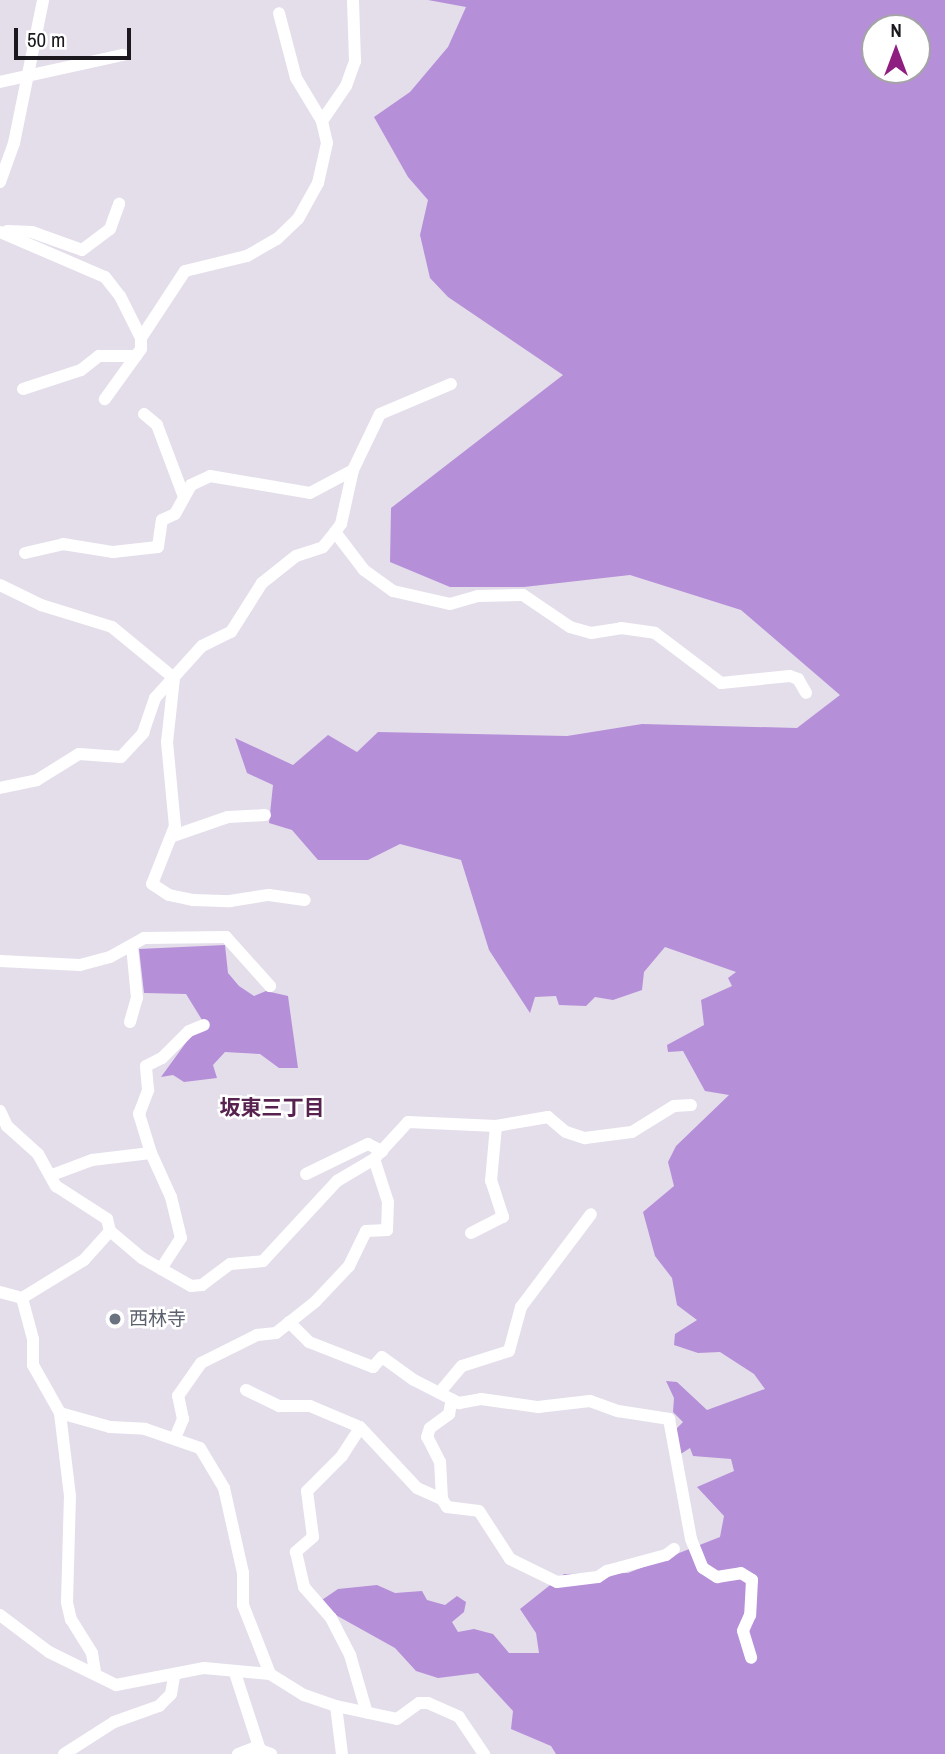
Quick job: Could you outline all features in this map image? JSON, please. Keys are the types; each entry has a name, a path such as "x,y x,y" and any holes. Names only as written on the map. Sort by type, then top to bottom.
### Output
{"street":[{"path":"0,181 14,143 43,0"},
{"path":"322,121 346,86 355,61 353,0"},
{"path":"105,399 136,356 141,338 185,271 247,256 278,239 298,219 324,167 327,143 322,121 293,71 279,13"},
{"path":"0,82 123,55"},
{"path":"0,232 32,232 82,250 110,229 119,204"},
{"path":"0,232 105,276 141,338"},
{"path":"23,389 81,370 99,356 136,356"},
{"path":"0,788 37,780 79,754 121,757 143,733 155,698 202,646 231,632 262,583 296,556 323,547 335,532 353,470 380,414 451,384"},
{"path":"144,414 157,425 184,497"},
{"path":"25,553 63,544 113,552 158,547 162,520 175,514 191,485 210,476 310,493 353,470"},
{"path":"335,532 364,570 393,592 450,604 478,596 523,595 570,628 591,633 621,628 655,633 721,683 790,677 798,679 806,693"},
{"path":"0,585 41,605 111,627 174,678"},
{"path":"174,678 167,741 173,836 152,884 169,895 230,901 269,895 305,900"},
{"path":"173,836 229,817 265,815"},
{"path":"0,961 80,965 132,946 144,938 226,937 270,986"},
{"path":"130,1022 137,998 132,946"},
{"path":"161,1269 181,1238 171,1198 151,1153 139,1114 148,1090 146,1066 162,1058 189,1031 204,1025"},
{"path":"0,1111 7,1126 38,1154 68,1198 107,1219 110,1231 179,1282 202,1285 230,1264 263,1261 337,1181 378,1155 408,1122 496,1126 548,1117 566,1132 585,1138 632,1132 674,1106 691,1105"},
{"path":"471,1233 503,1217 491,1181 496,1126"},
{"path":"175,1438 183,1419 178,1396 201,1363 257,1335 276,1333 349,1266 366,1231 387,1230 388,1202 378,1155 368,1144 306,1174"},
{"path":"52,1175 92,1160 151,1153"},
{"path":"440,1392 462,1366 509,1351 521,1307 591,1214"},
{"path":"0,1292 22,1298 84,1260 110,1231"},
{"path":"22,1298 33,1339 33,1365 60,1413 70,1496 67,1602 71,1620 92,1653 94,1672"},
{"path":"289,1322 309,1342 373,1367 382,1357 414,1380 467,1404 489,1400 514,1407 590,1401 618,1411 669,1419 691,1539 703,1568 717,1577 741,1573 752,1580 750,1615 743,1631 751,1658"},
{"path":"246,1390 279,1406 310,1406 360,1428 418,1488 442,1499"},
{"path":"452,1399 449,1414 430,1428 427,1437 440,1462 442,1499 447,1507 479,1511 510,1559 556,1582 598,1577 616,1568 666,1555 674,1549"},
{"path":"60,1413 175,1438 200,1448 223,1488 243,1573 243,1605 270,1674"},
{"path":"360,1428 342,1456 307,1491 313,1537 296,1552 304,1587 331,1618 349,1655 367,1713"},
{"path":"0,1615 49,1652 116,1685 174,1677 204,1668 235,1673 270,1674 304,1695 336,1706 397,1719 419,1703 428,1703 458,1717 484,1754"},
{"path":"235,1673 259,1746 271,1754"},
{"path":"64,1754 114,1722 159,1706 172,1694 174,1677"},
{"path":"336,1706 342,1754"},
{"path":"238,1754 259,1746"}],"shaded area":[{"path":"428,0 945,0 945,1754 556,1754 551,1746 511,1729 513,1711 478,1673 438,1678 416,1671 395,1648 316,1604 338,1589 377,1585 395,1593 422,1591 427,1600 445,1605 457,1596 466,1602 464,1612 452,1622 458,1632 474,1629 493,1634 509,1653 539,1653 536,1633 520,1609 564,1574 628,1573 720,1537 724,1516 697,1487 734,1471 731,1459 693,1456 690,1448 676,1457 677,1428 683,1422 673,1412 674,1398 666,1381 677,1382 707,1410 765,1389 754,1374 720,1352 698,1353 674,1345 675,1334 697,1320 677,1305 672,1278 655,1256 643,1212 674,1186 668,1162 676,1146 729,1095 705,1091 683,1051 668,1052 667,1045 704,1025 701,1000 732,986 728,978 736,972 665,947 644,972 642,990 613,1000 595,997 586,1006 559,1005 556,996 535,997 530,1013 489,950 461,860 400,844 368,860 318,860 292,830 269,823 273,785 247,773 235,738 293,765 328,735 357,752 378,732 567,736 642,724 797,728 840,695 741,610 630,575 524,587 450,587 390,562 391,508 563,375 448,297 430,278 420,235 428,200 408,177 374,117 410,92 448,47 466,7"},
{"path":"225,945 228,973 239,986 254,996 266,991 288,996 298,1068 279,1068 260,1054 225,1052 213,1065 217,1078 184,1082 173,1075 161,1077 190,1037 207,1028 186,994 144,993 139,949"}],"place":[{"name":"西林寺","path":"115,1319"}],"district":[{"name":"坂東三丁目","path":"272,1108"}]}
